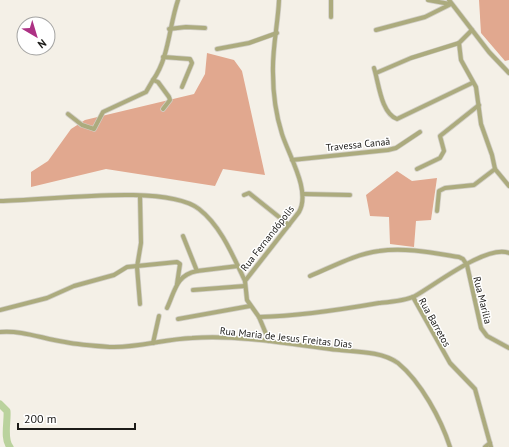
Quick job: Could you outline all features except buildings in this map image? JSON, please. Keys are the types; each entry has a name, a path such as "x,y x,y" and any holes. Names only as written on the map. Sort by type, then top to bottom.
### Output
{"street":[{"path":"68,114 82,125 94,128 104,112 146,92 163,57 169,29 178,0"},
{"path":"279,0 272,72 276,109 282,134 303,194 350,195"},
{"path":"331,0 331,17"},
{"path":"428,0 450,2 489,52 509,73"},
{"path":"376,30 425,17 450,2"},
{"path":"169,29 186,27 205,28"},
{"path":"472,30 459,43 375,71 384,105 388,114 397,119 472,83"},
{"path":"217,49 248,43 276,33"},
{"path":"459,43 460,60 472,83 476,87 481,124 492,155 495,169 509,186"},
{"path":"163,57 190,59 192,63 182,87"},
{"path":"153,80 158,82 169,97 170,100 163,109"},
{"path":"440,162 444,158 444,154 440,136 479,105"},
{"name":"Travessa Canaã","path":"292,160 388,150 396,148 420,132"},
{"path":"417,169 434,162 444,154"},
{"path":"437,211 437,196 442,189 469,186 481,181 495,169"},
{"path":"244,195 248,193 289,225"},
{"name":"Rua Fernandópolis","path":"269,341 259,317 250,306 245,281 302,206 303,194"},
{"path":"0,201 97,195 140,196 185,200 200,210 214,225 245,281"},
{"path":"140,196 141,243 137,267 140,304"},
{"path":"183,236 197,271"},
{"path":"310,276 349,259 380,250 415,251 459,257 463,259 466,265"},
{"path":"413,297 466,265 492,252 500,251 509,253"},
{"path":"0,310 47,298 74,286 114,275 127,267 137,267 159,262 177,262 180,264 177,284 167,308"},
{"name":"Rua Marília","path":"466,265 481,328 487,336 509,348"},
{"path":"177,284 187,273 238,266"},
{"path":"193,290 245,286"},
{"name":"Rua Barretos","path":"259,317 306,315 413,297 450,363 475,389 490,445"},
{"path":"178,319 250,306"},
{"path":"153,343 159,316"},
{"name":"Rua Maria de Jesus Freitas Dias","path":"0,332 18,332 64,342 111,347 207,337 269,341 373,354 389,358 405,370 422,393 442,423 450,447"},
{"path":"485,447 490,445"}],"shaded area":[{"path":"479,0 509,0 509,60 505,61 481,33"},
{"path":"207,53 234,60 242,71 265,175 223,169 215,186 106,169 31,187 31,172 48,161 71,129 85,120 194,94 205,74"},
{"path":"397,171 412,181 437,178 431,220 416,221 414,247 390,244 389,217 370,216 366,195"}],"waterway":[{"path":"0,404 7,411 6,435 10,447"}]}
